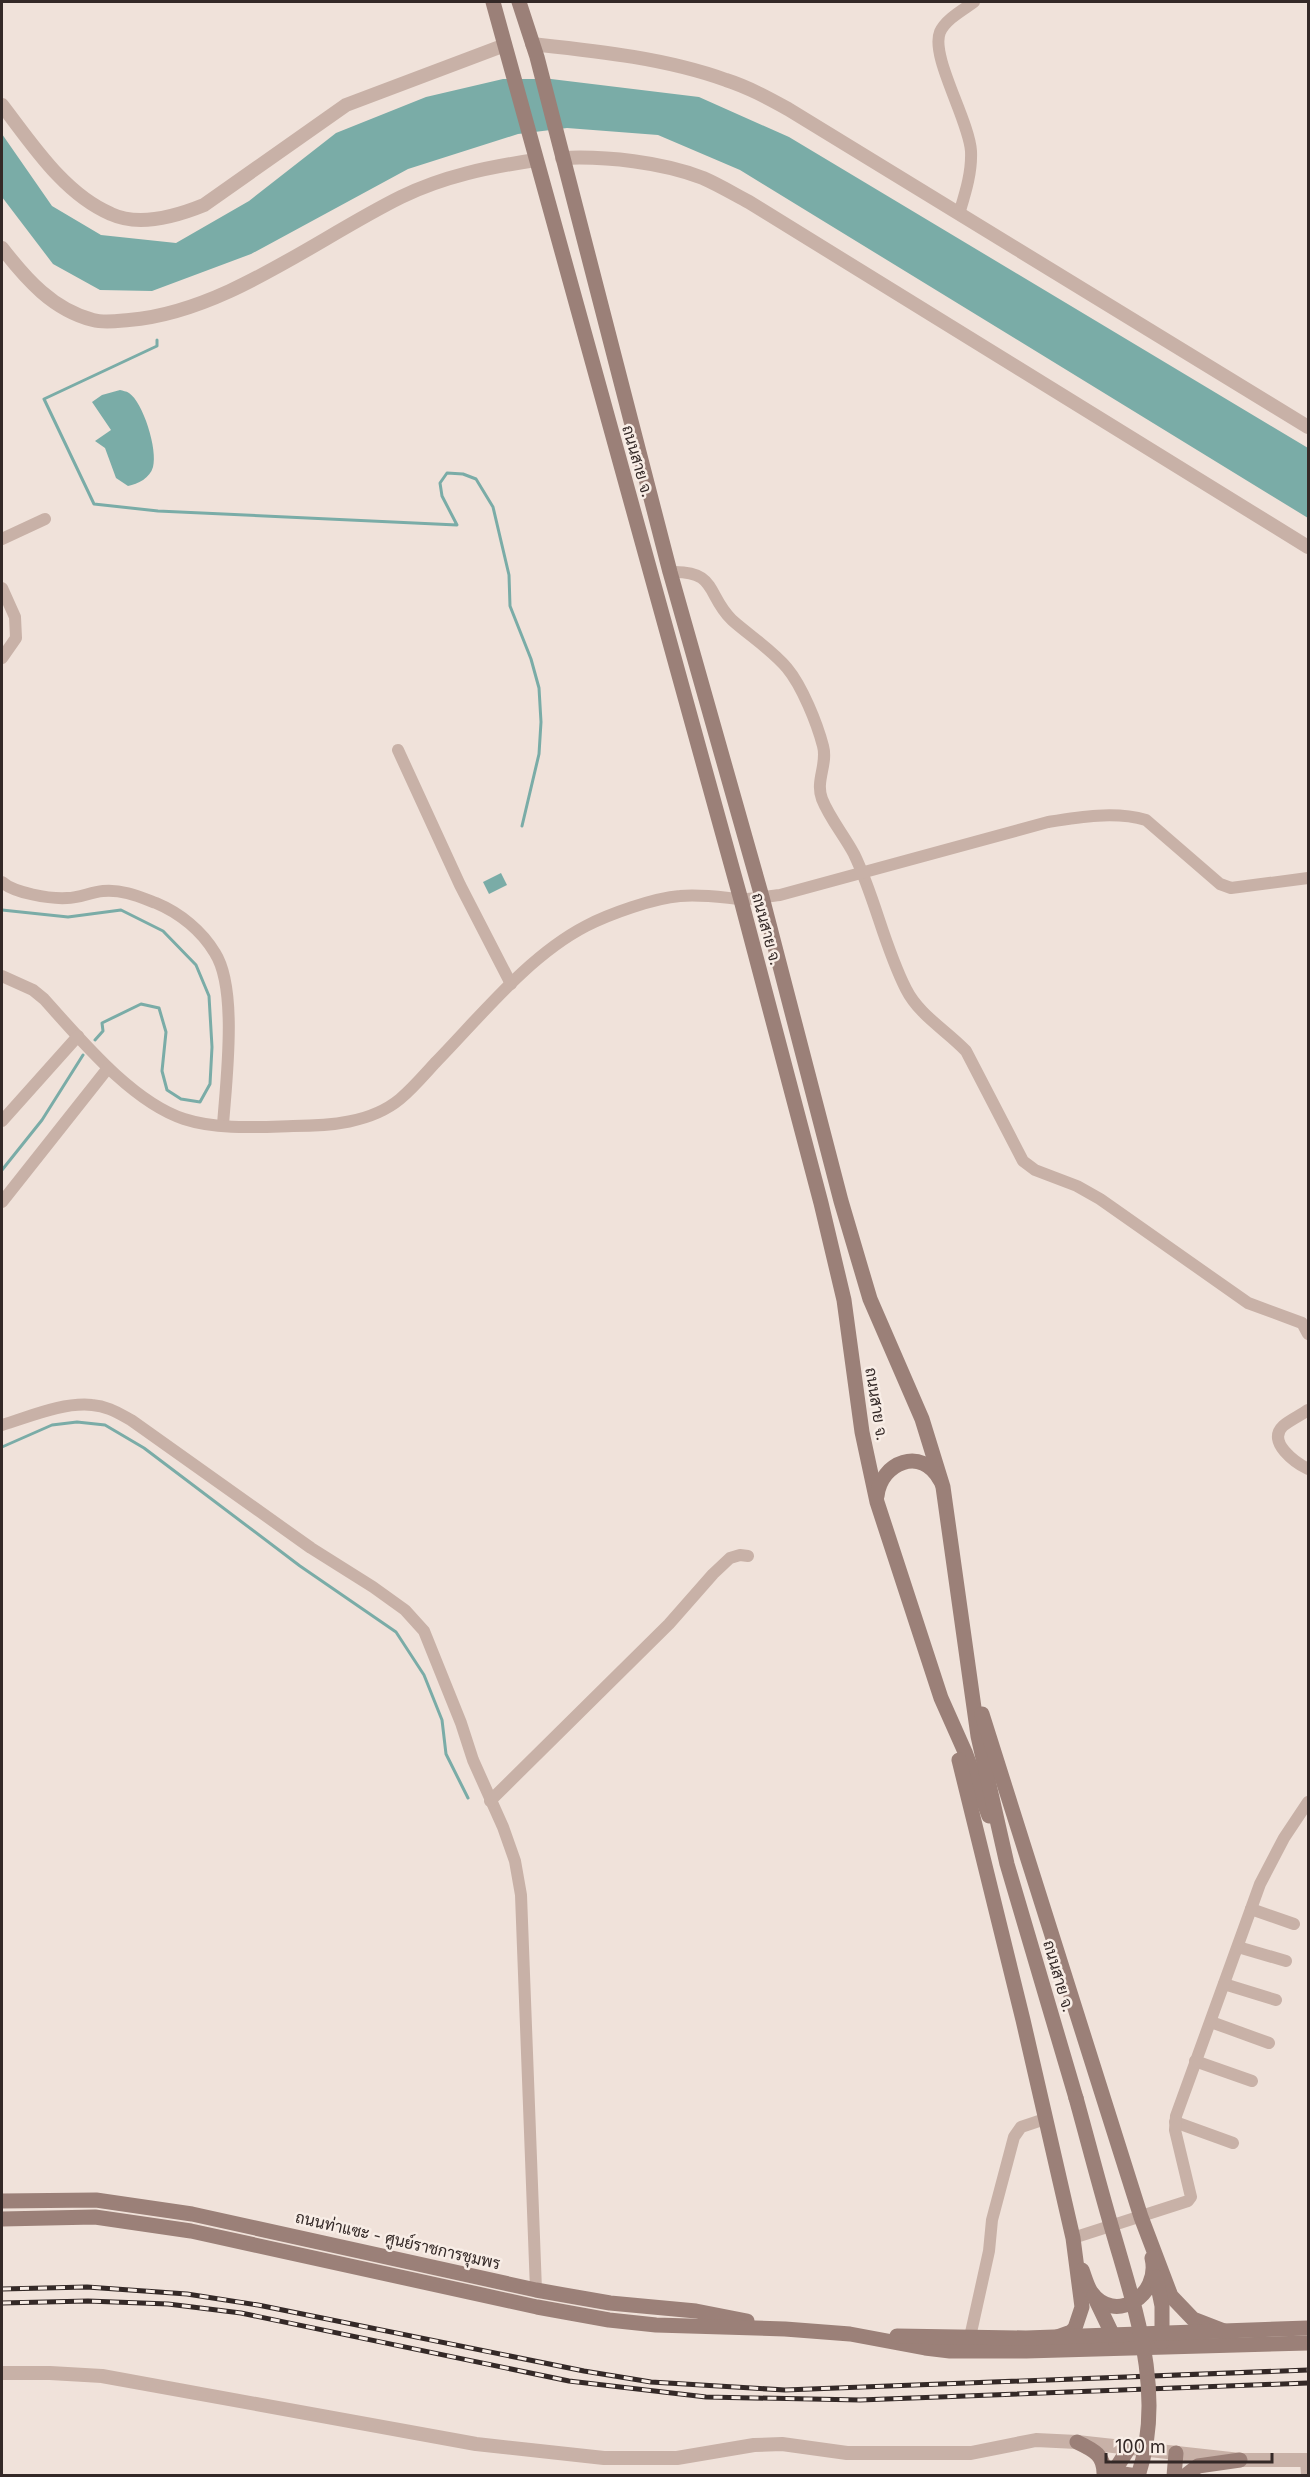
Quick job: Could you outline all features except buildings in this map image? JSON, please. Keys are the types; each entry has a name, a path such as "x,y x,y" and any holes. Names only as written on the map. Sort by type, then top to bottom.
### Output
{"main road":[{"name":"ถนนสาย จ.","path":"493,2 741,900 818,1192 842,1290 862,1432 877,1502 941,1698 965,1752 1007,1864"},
{"name":"ถนนสาย จ.","path":"519,2 534,50 670,572 762,897 841,1201 870,1299 922,1419 943,1487 978,1736 1007,1864 1076,2098 1145,2350 1149,2381 1148,2437 1138,2475"},
{"path":"877,1502 878,1485 883,1475 901,1463 922,1464 931,1469 943,1487"},
{"path":"972,1686 1005,1781 1142,2217 1171,2296 1193,2319 1224,2331"},
{"path":"941,1698 969,1795 1073,2238 1087,2283 1116,2341"},
{"name":"ถนนท่าแซะ - ศูนย์ราชการชุมพร","path":"2,2201 96,2200 192,2214 536,2290 610,2303 696,2312 785,2329"},
{"name":"ถนนท่าแซะ - ศูนย์ราชการชุมพร","path":"2,2218 95,2217 190,2231 537,2307 609,2320 656,2325 785,2329 870,2336"},
{"path":"1142,2217 1162,2306 1162,2340"},
{"path":"1058,2337 1075,2328 1082,2307 1073,2238"},
{"path":"1092,2294 1113,2305 1125,2305 1135,2301 1150,2288 1154,2268"},
{"path":"536,2290 537,2307"},
{"path":"1162,2340 1224,2331 1308,2328"},
{"path":"870,2336 1058,2337 1116,2341"},
{"path":"870,2336 951,2351 1026,2351 1116,2341 1308,2343"},
{"path":"1077,2442 1096,2451 1102,2458 1104,2475"},
{"path":"1113,2475 1129,2448"},
{"path":"1174,2475 1176,2453"},
{"path":"1185,2475 1198,2466 1240,2460"},
{"path":"1113,2475 1138,2475"}],"street":[{"path":"959,214 970,173 971,150 965,124 938,48 940,33 945,26 974,2"},
{"path":"2,105 50,165 86,199 112,215 142,220 185,213 204,205 346,105 505,45"},
{"path":"534,50 647,60 747,87 788,109 1308,427"},
{"path":"560,152 660,166 702,178 739,197 1308,547"},
{"path":"2,248 39,291 63,309 94,320 151,318 211,298 272,270 400,198 440,180 534,153"},
{"path":"2,539 45,519"},
{"path":"670,572 696,574 704,580 713,588 726,613 786,667 796,682 824,748 823,771 818,785 821,797 854,853 881,930 907,990 925,1014 966,1051 1023,1161 1035,1170 1077,1186 1100,1199 1248,1303 1302,1323 1308,1334"},
{"path":"2,588 15,616 16,638 2,658"},
{"path":"398,750 460,885 511,984"},
{"path":"2,976 33,990 44,999 108,1068 170,1114 187,1120 223,1125 324,1126 341,1124 383,1110 408,1092 511,984 554,945 586,926 656,900 679,896 709,896 741,900 796,892 861,872 1048,822 1094,816 1135,817 1146,820 1220,884 1231,888 1308,878"},
{"path":"2,882 17,890 33,894 67,898 105,891 136,895 171,909 190,924 216,953 223,970 228,994 223,1125"},
{"path":"2,1121 78,1036"},
{"path":"2,1202 108,1068"},
{"path":"2,1425 63,1408 90,1404 109,1408 144,1429 311,1548 405,1610 424,1631 473,1760 515,1861 521,1895 536,2290"},
{"path":"1308,1410 1283,1426 1278,1432 1278,1438 1288,1456 1308,1469"},
{"path":"490,1800 669,1624 713,1574 730,1558 740,1555 748,1556"},
{"path":"1073,2238 1142,2217 1188,2201 1191,2197 1175,2122 1260,1884 1284,1838 1308,1802"},
{"path":"1251,1910 1294,1924"},
{"path":"1238,1947 1286,1961"},
{"path":"1224,1984 1276,2000"},
{"path":"1211,2022 1269,2043"},
{"path":"1195,2061 1252,2081"},
{"path":"970,2337 989,2251 992,2220 1014,2137 1021,2127 1045,2119"},
{"path":"1175,2122 1233,2143"},
{"path":"2,2373 102,2376 476,2444 604,2458 677,2458 754,2445 782,2444 847,2453 971,2453 1036,2440 1077,2442 1240,2460 1307,2460 1307,2475"}],"water":[{"path":"503,79 551,79 699,97 789,137 1308,448 1308,518 740,170 658,135 567,128 518,134 408,169 251,254 152,291 100,290 53,264 2,197 2,134 52,206 101,235 176,243 249,201 336,133 426,97"},
{"path":"120,390 129,393 134,398 144,416 151,438 154,459 149,474 140,482 128,486 116,478 105,448 95,441 111,430 92,402 102,395"},
{"path":"501,873 507,885 489,894 483,882"}],"waterway":[{"path":"157,340 157,346 44,399 94,504 158,511 457,525 442,496 440,483 447,473 463,474 476,479 493,507 509,575 510,606 531,659 539,688 541,722 539,754 522,826"},
{"path":"2,910 68,917 121,910 163,931 196,965 209,996 212,1047 210,1084 200,1102 181,1099 167,1090 162,1071 166,1032 159,1008 141,1004 102,1023 103,1031 95,1040"},
{"path":"2,1170 42,1120 83,1055"},
{"path":"2,1447 52,1425 77,1422 105,1425 144,1448 300,1566 396,1632 424,1675 442,1720 446,1754 468,1798"}],"railway":[{"path":"2,2289 87,2287 187,2294 258,2305 584,2371 651,2382 785,2390 1308,2370"},
{"path":"2,2303 88,2301 168,2304 241,2313 569,2381 706,2397 860,2400 1308,2383"}]}
